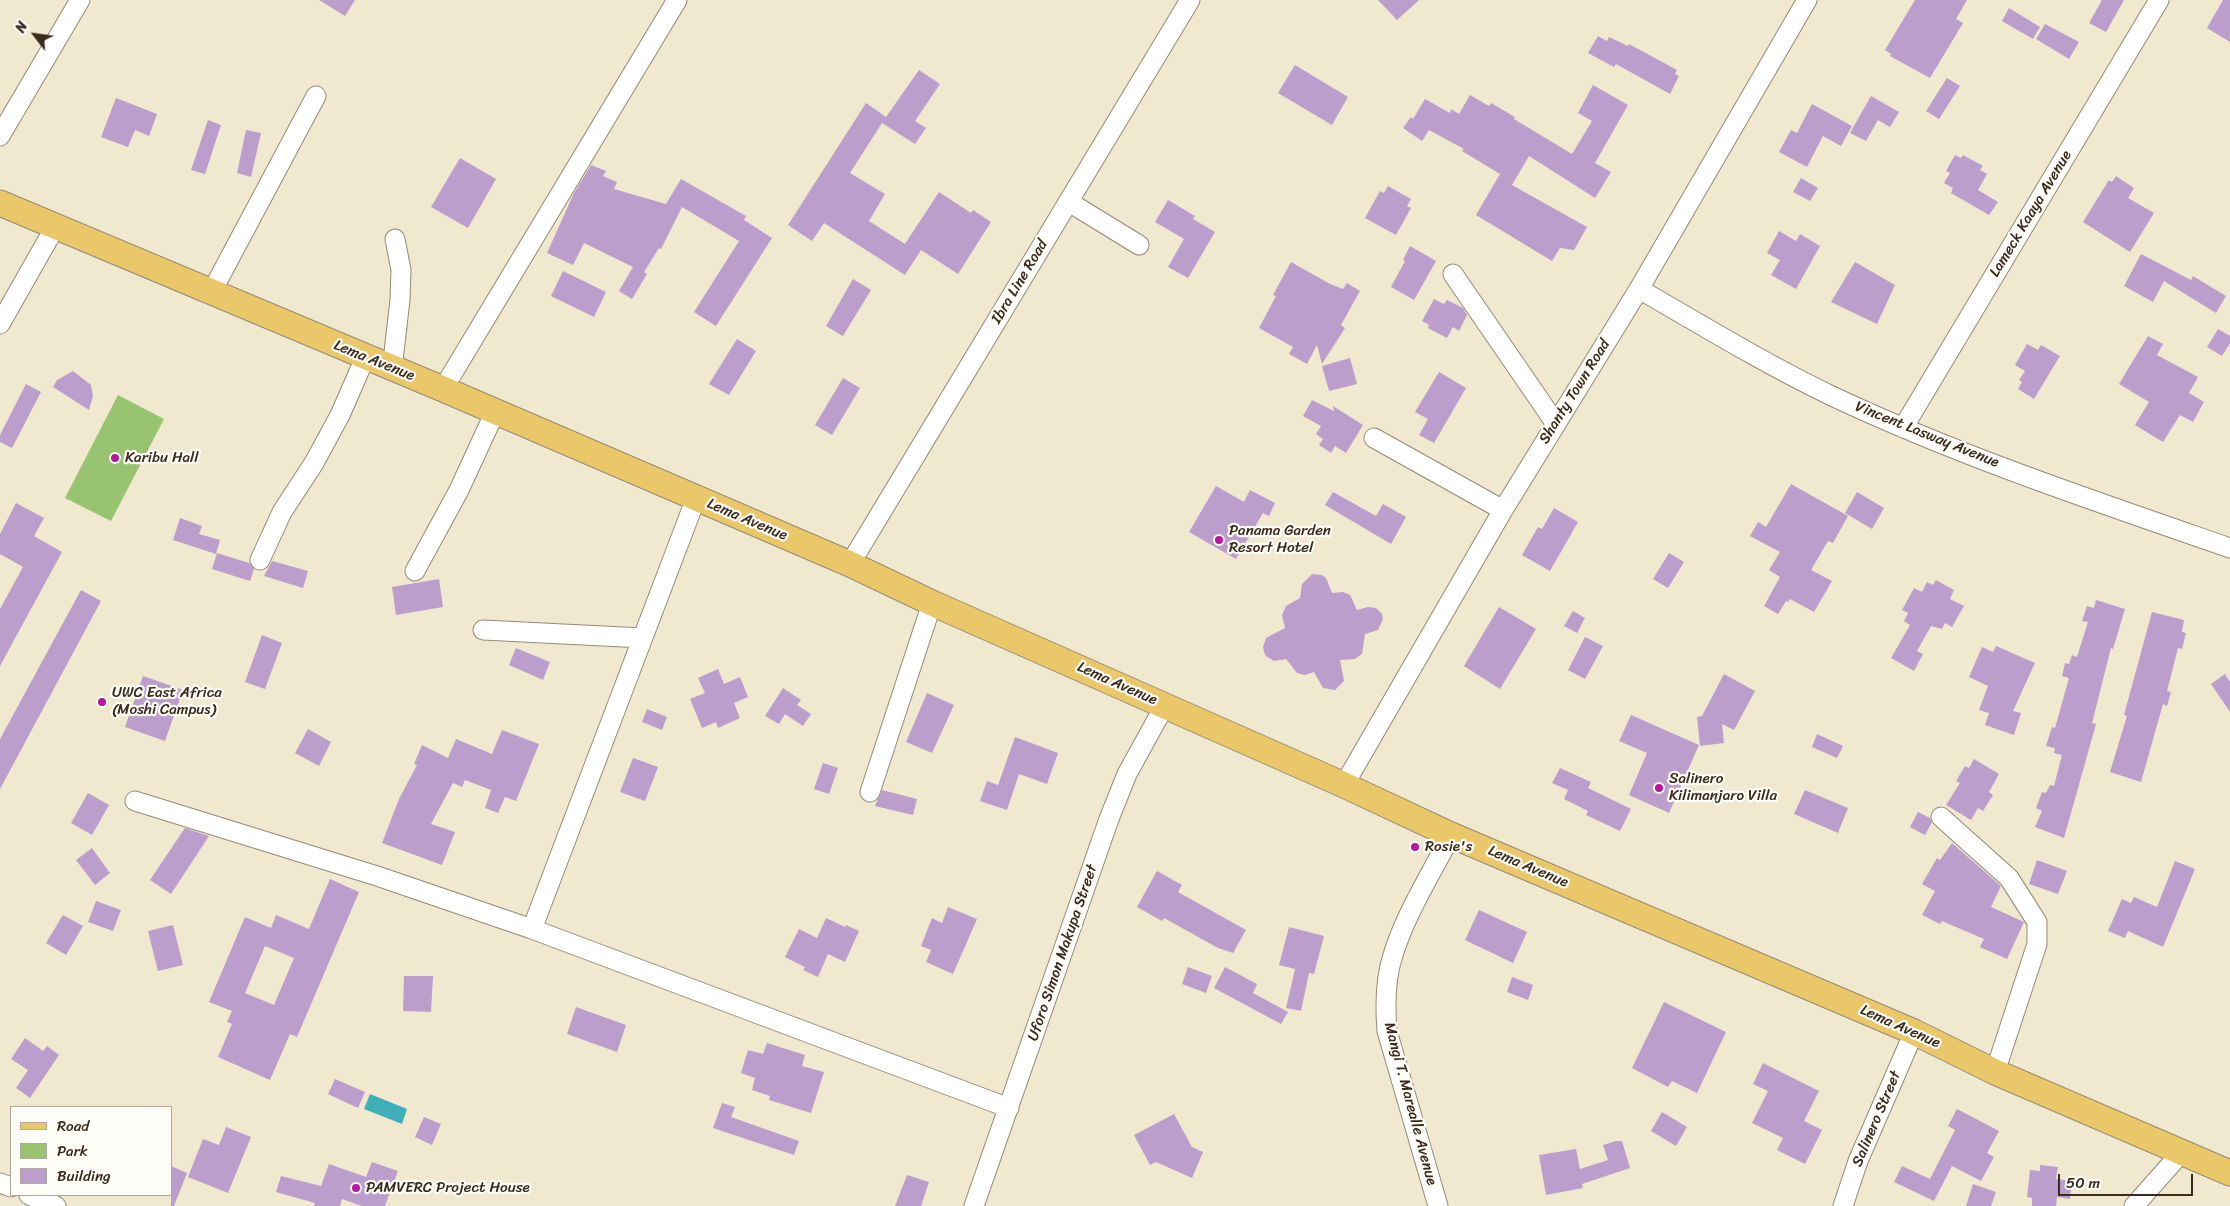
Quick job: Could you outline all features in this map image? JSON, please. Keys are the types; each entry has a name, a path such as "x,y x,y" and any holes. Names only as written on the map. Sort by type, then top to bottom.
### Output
{"main road":[{"name":"Lema Avenue","path":"0,203 850,564 932,603 1344,784 1451,835 1914,1032 1995,1072 2230,1173"}],"street":[{"path":"0,136 80,0"},
{"path":"443,390 677,0"},
{"name":"Ibra Line Road","path":"850,564 1190,0"},
{"name":"Shanty Town Road","path":"1344,784 1503,510 1639,290 1807,0"},
{"name":"Lameck Kaaya Avenue","path":"1903,428 2159,0"},
{"path":"212,293 316,96"},
{"path":"1069,202 1139,246"},
{"path":"0,324 55,227"},
{"path":"392,369 400,300 401,270 395,239"},
{"path":"1453,274 1556,424"},
{"name":"Vincent Lasway Avenue","path":"1639,290 1768,363 1834,397 1903,428 2126,512 2230,548"},
{"path":"260,560 282,512 314,463 340,414 365,358"},
{"path":"415,571 459,490 495,412"},
{"path":"1374,438 1503,510"},
{"path":"532,929 696,498"},
{"path":"870,792 932,603"},
{"path":"483,630 643,638"},
{"name":"Uforo Simon Makupa Street","path":"974,1206 1109,819 1127,774 1165,705"},
{"path":"135,801 377,876 532,929 1009,1108"},
{"path":"1941,817 2008,878 2036,922 2037,944 1995,1072"},
{"name":"Mangi T. Marealle Avenue","path":"1438,1206 1387,1031 1385,1009 1392,957 1401,934 1451,835"},
{"name":"Salinero Street","path":"1843,1206 1858,1161 1914,1032"},
{"path":"2134,1206 2182,1153"},
{"path":"31,1196 56,1206"}],"green space":[{"name":"Karibu Hall","path":"118,395 164,419 111,521 65,498"}],"water":[{"path":"370,1094 407,1109 402,1124 364,1109"}],"building":[{"path":"319,0 355,0 345,16"},
{"path":"1378,0 1419,0 1397,20"},
{"path":"1915,0 1967,0 1956,19 1963,23 1930,78 1890,56 1891,54 1885,50"},
{"path":"2102,0 2124,0 2106,32 2089,23"},
{"path":"2223,0 2230,0 2230,42 2207,28"},
{"path":"2009,8 2040,27 2033,39 2002,21"},
{"path":"2045,24 2079,42 2069,59 2036,39"},
{"path":"1598,36 1607,41 1609,37 1628,46 1629,44 1677,70 1675,74 1679,76 1670,94 1616,64 1614,67 1588,53"},
{"path":"1295,65 1348,97 1332,125 1278,93"},
{"path":"919,70 940,84 915,121 926,128 915,144 882,123 850,173 885,194 869,221 905,244 939,192 971,213 973,210 991,222 958,274 921,250 905,275 824,223 812,241 788,225 866,103 886,117"},
{"path":"1947,78 1960,86 1939,119 1926,111"},
{"path":"1593,85 1628,105 1595,163 1611,172 1595,198 1529,156 1512,185 1587,227 1574,250 1560,248 1552,261 1476,215 1500,174 1462,151 1464,149 1429,130 1422,141 1403,128 1411,117 1413,119 1425,99 1450,113 1451,109 1459,114 1470,95 1489,106 1491,103 1572,154 1592,121 1578,113"},
{"path":"1871,96 1899,112 1890,127 1878,120 1866,141 1850,133"},
{"path":"116,98 157,114 149,136 135,130 128,147 101,137"},
{"path":"1812,104 1852,126 1841,146 1823,136 1807,167 1779,152 1791,130 1797,133"},
{"path":"208,120 221,125 205,174 191,170"},
{"path":"246,130 261,133 251,177 237,173"},
{"path":"1955,155 1961,158 1963,155 1983,166 1980,170 1987,174 1978,190 1998,202 1989,215 1951,193 1953,188 1944,183 1950,173 1946,171"},
{"path":"460,158 496,179 468,228 431,207"},
{"path":"591,165 606,171 603,176 617,182 614,189 666,204 681,179 746,216 744,220 772,238 716,326 694,312 739,241 682,207 661,249 659,248 644,272 647,274 632,299 619,291 633,267 584,243 573,265 547,253 574,193"},
{"path":"2116,176 2134,188 2128,198 2154,213 2130,252 2083,222 2109,180 2112,182"},
{"path":"1801,178 1818,188 1810,201 1793,192"},
{"path":"1388,186 1411,199 1407,206 1411,208 1396,235 1365,218 1380,191 1384,193"},
{"path":"1168,200 1195,216 1193,219 1215,232 1188,278 1168,267 1184,239 1155,222"},
{"path":"1779,231 1796,241 1800,234 1820,246 1796,289 1771,275 1780,260 1767,253"},
{"path":"1410,246 1436,261 1414,300 1391,287 1405,261 1403,260"},
{"path":"2141,254 2191,280 2193,276 2226,296 2216,313 2164,281 2153,302 2124,286"},
{"path":"1291,262 1330,284 1343,289 1347,283 1360,291 1341,325 1345,328 1322,364 1317,345 1307,364 1289,354 1293,347 1259,328 1276,296 1273,295"},
{"path":"1855,262 1895,285 1877,324 1831,302"},
{"path":"563,271 606,292 594,317 551,296"},
{"path":"853,279 871,290 843,336 826,326"},
{"path":"1434,299 1444,304 1447,300 1463,308 1467,315 1459,331 1453,327 1447,338 1428,328 1429,325 1422,321"},
{"path":"2218,329 2230,336 2230,343 2222,356 2207,347"},
{"path":"2148,336 2163,344 2157,355 2198,377 2189,393 2204,402 2193,422 2180,415 2163,442 2135,425 2149,402 2119,384"},
{"path":"737,339 756,351 729,395 709,384"},
{"path":"2027,344 2038,350 2041,345 2060,356 2034,399 2018,389 2022,382 2019,380 2025,371 2015,365"},
{"path":"1350,358 1357,384 1329,391 1322,366"},
{"path":"73,371 91,385 93,396 89,410 53,387 57,380"},
{"path":"1439,372 1466,388 1434,443 1419,435 1428,419 1415,412"},
{"path":"843,378 860,388 832,435 815,425"},
{"path":"26,384 41,392 12,448 0,442 0,435"},
{"path":"1312,400 1334,411 1333,406 1363,425 1346,453 1335,446 1331,453 1319,445 1323,439 1316,434 1321,426 1303,416"},
{"path":"1791,484 1848,516 1833,543 1828,541 1811,570 1832,581 1814,612 1790,599 1788,602 1786,601 1778,614 1764,606 1780,577 1769,570 1780,552 1750,536 1758,522 1766,527"},
{"path":"1216,486 1244,502 1250,490 1275,503 1269,516 1263,513 1236,559 1189,532"},
{"path":"1333,492 1376,516 1383,504 1406,517 1391,544 1325,505"},
{"path":"1857,492 1884,508 1872,529 1845,513"},
{"path":"16,503 44,518 34,536 62,552 0,666 0,609 23,567 0,554 0,534"},
{"path":"1554,508 1578,522 1550,571 1522,555 1538,527 1542,529"},
{"path":"180,518 202,526 199,534 220,540 216,554 173,540"},
{"path":"217,553 249,563 254,569 250,581 212,569"},
{"path":"1669,553 1684,562 1668,588 1653,579"},
{"path":"272,561 308,571 303,588 264,576"},
{"path":"1312,574 1322,575 1326,578 1332,593 1343,592 1350,595 1357,610 1368,607 1376,608 1382,614 1383,619 1378,630 1365,634 1362,654 1355,659 1340,660 1344,681 1335,690 1323,688 1314,672 1305,675 1297,673 1286,659 1274,661 1266,656 1263,647 1266,638 1285,628 1282,615 1286,606 1300,598 1302,584"},
{"path":"439,579 443,607 396,615 392,587"},
{"path":"1936,580 1954,590 1950,599 1964,606 1952,627 1945,623 1942,629 1931,626 1917,651 1923,654 1914,671 1891,658 1910,625 1904,621 1908,613 1902,610 1914,588 1922,592 1927,582 1933,585"},
{"path":"81,590 101,601 0,789 0,739"},
{"path":"2096,600 2125,609 2113,649 2111,648 2092,723 2096,724 2064,838 2035,827 2042,811 2036,808 2042,792 2046,793 2050,785 2054,786 2062,755 2054,753 2055,748 2046,746 2052,727 2055,728 2069,678 2062,676 2065,663 2069,664 2072,655 2077,657 2088,622 2082,621 2087,606 2094,608"},
{"path":"1499,607 1536,629 1500,689 1464,666"},
{"path":"1573,611 1585,618 1577,633 1564,626"},
{"path":"2152,612 2184,620 2182,632 2186,633 2182,649 2178,648 2167,691 2171,692 2167,706 2163,704 2141,782 2110,772 2127,716 2124,715"},
{"path":"262,635 282,643 265,689 245,682"},
{"path":"1585,637 1603,646 1585,679 1568,670"},
{"path":"1996,646 2035,663 2013,711 2021,713 2014,735 1985,725 1989,713 1979,710 1988,686 1969,677 1982,647 1993,652"},
{"path":"516,648 550,662 543,680 509,665"},
{"path":"718,669 724,684 740,677 748,697 734,703 740,718 718,728 716,722 702,728 690,699 705,693 698,678"},
{"path":"1724,674 1755,691 1734,730 1722,724 1724,743 1700,746 1697,717 1702,716"},
{"path":"2225,674 2230,682 2230,712 2211,684"},
{"path":"143,676 183,690 165,741 125,727"},
{"path":"783,688 801,700 797,705 811,714 803,726 785,714 779,724 765,716"},
{"path":"927,693 954,705 932,753 906,742"},
{"path":"647,709 667,717 662,730 642,722"},
{"path":"1631,715 1699,745 1669,813 1629,795 1647,753 1619,741"},
{"path":"308,729 331,742 319,766 295,753"},
{"path":"502,730 539,744 516,801 505,797 498,813 485,808 491,790 465,780 462,787 453,783 431,824 455,832 442,865 382,843 399,799 417,765 414,764 422,745 448,758 456,739 492,754"},
{"path":"1817,734 1843,746 1837,758 1812,747"},
{"path":"1015,737 1058,753 1047,784 1019,774 1007,810 980,801 987,781 998,785"},
{"path":"633,758 658,767 645,801 620,792"},
{"path":"1974,759 1999,774 1989,792 1993,795 1983,811 1978,808 1971,820 1946,805 1960,783 1956,781 1965,766 1969,768"},
{"path":"823,763 838,768 829,794 814,789"},
{"path":"1560,768 1591,782 1588,788 1631,809 1620,831 1586,815 1588,811 1564,799 1568,790 1552,783"},
{"path":"882,790 917,799 913,815 875,806"},
{"path":"1805,790 1848,808 1838,833 1794,814"},
{"path":"88,793 109,805 92,835 71,823"},
{"path":"1918,812 1930,818 1932,822 1925,835 1910,827"},
{"path":"185,828 209,836 171,894 150,880"},
{"path":"1952,843 2001,886 1991,907 2024,922 2007,959 1980,947 1984,939 1942,921 1940,924 1922,915 1935,891 1922,884 1937,858 1940,860"},
{"path":"92,848 110,873 95,885 76,860"},
{"path":"2037,860 2067,871 2058,894 2029,884"},
{"path":"2175,861 2195,869 2163,947 2128,931 2125,938 2108,931 2122,899 2131,903 2134,897 2157,907"},
{"path":"1157,871 1182,885 1178,892 1246,930 1233,953 1218,948 1164,918 1162,921 1137,907"},
{"path":"330,879 359,892 297,1037 290,1034 270,1080 218,1057 232,1024 227,1022 232,1011 209,1002 245,917 271,928 276,915 309,929","holes":["265,946 294,958 274,1005 245,993"]},
{"path":"96,901 121,910 113,931 88,922"},
{"path":"948,907 977,919 953,974 926,962 931,950 921,946 932,918 942,923"},
{"path":"1479,910 1527,932 1513,963 1465,940"},
{"path":"63,915 83,926 66,955 46,943"},
{"path":"826,918 859,931 845,962 828,954 818,977 803,970 805,967 785,957 799,929 817,938"},
{"path":"173,925 183,965 158,971 148,931"},
{"path":"1289,927 1324,936 1314,974 1309,973 1301,1011 1286,1008 1295,969 1279,965"},
{"path":"1188,967 1212,976 1206,993 1182,984"},
{"path":"1225,967 1257,984 1253,993 1288,1012 1281,1024 1214,988"},
{"path":"404,976 433,976 431,1012 403,1011"},
{"path":"1512,977 1533,985 1528,1000 1507,992"},
{"path":"1664,1002 1726,1032 1697,1093 1672,1081 1668,1087 1632,1068"},
{"path":"576,1007 626,1025 617,1052 567,1034"},
{"path":"25,1038 43,1051 47,1046 59,1055 30,1098 16,1088 28,1070 11,1059"},
{"path":"767,1043 805,1055 802,1066 824,1072 811,1113 769,1100 770,1096 752,1090 755,1078 741,1073 748,1050 763,1054"},
{"path":"1763,1063 1819,1091 1804,1121 1822,1130 1805,1164 1777,1150 1783,1138 1752,1123 1768,1091 1753,1084"},
{"path":"335,1079 365,1092 358,1108 328,1094"},
{"path":"722,1103 735,1107 731,1117 799,1141 794,1155 713,1128"},
{"path":"1957,1109 1999,1131 1987,1153 1994,1157 1981,1181 1952,1166 1934,1201 1894,1182 1902,1166 1930,1179 1955,1130 1948,1126"},
{"path":"1662,1112 1687,1127 1676,1146 1651,1131"},
{"path":"1174,1114 1192,1147 1203,1152 1192,1178 1156,1162 1150,1165 1134,1135"},
{"path":"424,1117 441,1124 432,1145 415,1137"},
{"path":"226,1127 251,1137 228,1193 188,1177 203,1139 219,1145"},
{"path":"1622,1141 1630,1168 1582,1184 1583,1188 1546,1195 1539,1155 1576,1149 1580,1169 1608,1160 1603,1145"},
{"name":"PAMVERC Project House","path":"372,1162 398,1171 385,1206 362,1206 342,1199 340,1206 314,1206 315,1203 276,1192 281,1176 321,1186 329,1164 366,1177"},
{"path":"2040,1165 2058,1167 2056,1179 2072,1181 2070,1199 2057,1197 2056,1206 2032,1206 2032,1198 2027,1197 2030,1170 2040,1171"},
{"path":"172,1166 187,1173 174,1206 171,1206"},
{"path":"907,1175 929,1182 921,1206 895,1206"},
{"path":"1973,1184 1996,1192 1991,1206 1966,1206"}],"place":[{"name":"Karibu Hall","path":"115,458"},
{"name":"Panama Garden Resort Hotel","path":"1219,540"},
{"name":"UWC East Africa (Moshi Campus)","path":"102,702"},
{"name":"Salinero Kilimanjaro Villa","path":"1659,788"},
{"name":"Rosie's","path":"1415,847"},
{"name":"PAMVERC Project House","path":"356,1188"}]}
